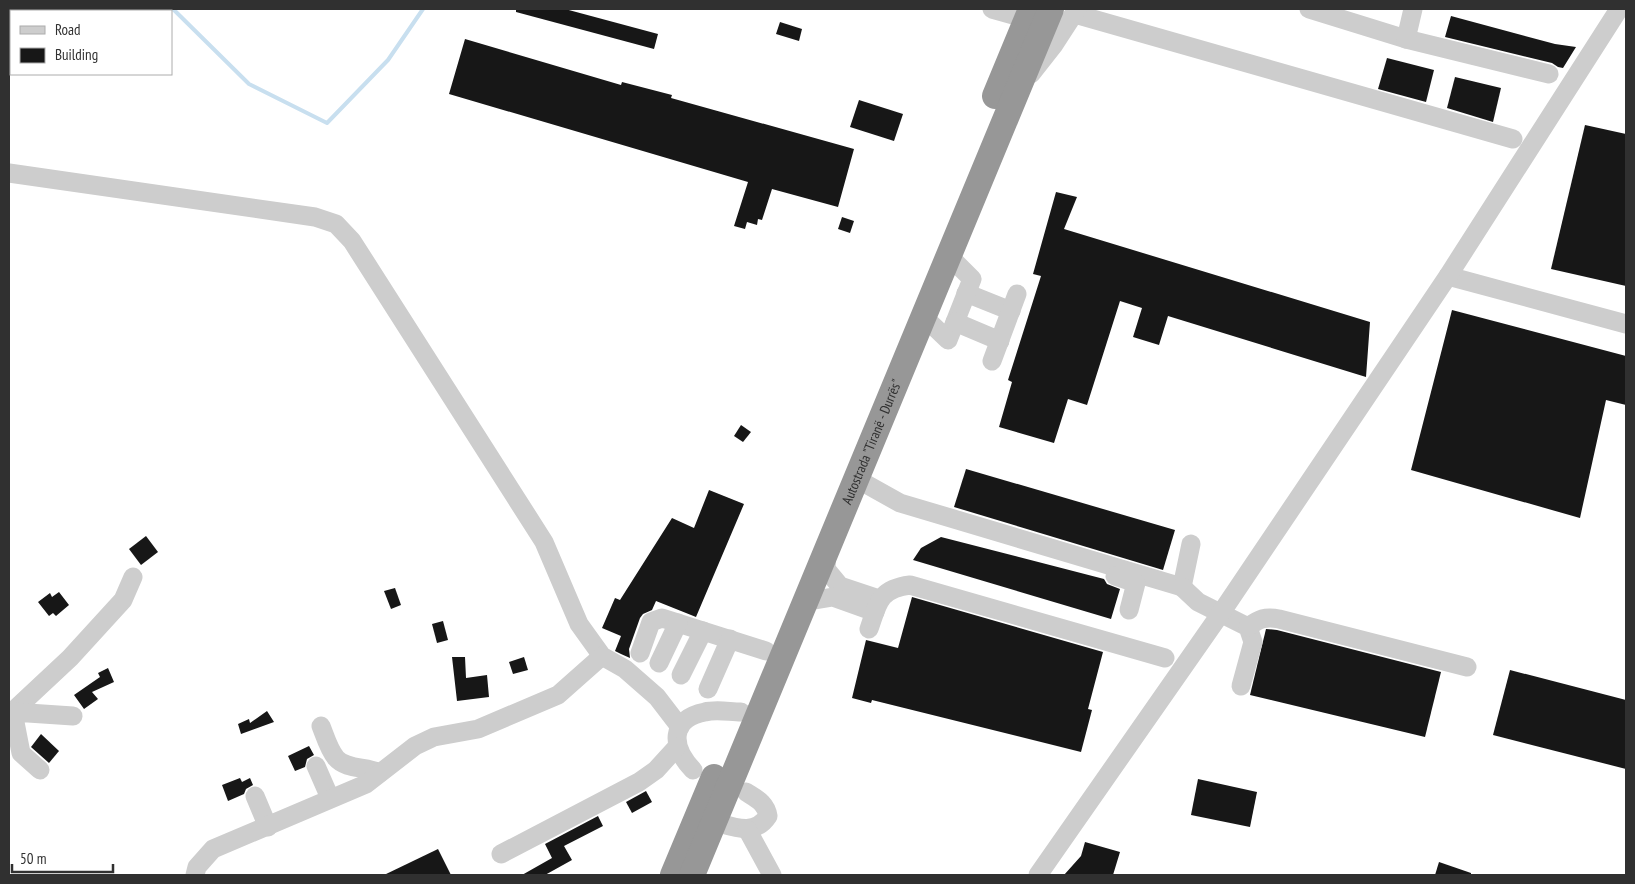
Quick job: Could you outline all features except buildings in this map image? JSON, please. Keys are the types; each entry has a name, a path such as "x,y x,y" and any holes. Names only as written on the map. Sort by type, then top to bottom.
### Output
{"highway":[{"name":"Autostrada \"Tiranë - Durrës\"","path":"692,875 1016,93 1067,11"},
{"name":"Autostrada \"Tiranë - Durrës\"","path":"673,875 766,650 838,483 1029,14"}],"street":[{"path":"992,9 1029,14"},
{"path":"1308,9 1406,38 1548,74"},
{"path":"1406,38 1413,9"},
{"path":"1038,875 1220,613 1448,276 1619,9"},
{"path":"1067,11 1513,139"},
{"path":"9,173 315,216 336,224 352,240 544,542 579,624 602,656 625,668 650,692 680,727"},
{"path":"924,318 948,340 972,278 949,256"},
{"path":"1448,276 1626,324"},
{"path":"966,293 1014,302 992,360"},
{"path":"955,322 1000,341"},
{"path":"856,483 900,503 1182,587 1198,602 1248,627 1253,642 1242,686"},
{"path":"856,483 897,511 1136,583 1129,610"},
{"path":"1182,587 1192,544"},
{"path":"827,550 826,569 840,586 874,613"},
{"path":"11,713 70,658 123,600 133,577"},
{"path":"874,613 894,589 910,585 1165,658"},
{"path":"807,597 815,600 833,597 874,613"},
{"path":"640,653 651,622 662,618 766,650"},
{"path":"1248,627 1259,618 1279,619 1467,667"},
{"path":"659,663 678,623"},
{"path":"681,675 703,631"},
{"path":"708,689 730,639"},
{"path":"195,875 197,867 213,849 366,784 415,746 434,737 478,729 558,695 602,656"},
{"path":"501,854 639,782 656,770 677,748 680,727 692,716 707,711 741,712"},
{"path":"11,713 73,716"},
{"path":"11,713 21,752 40,770"},
{"path":"321,726 335,758 342,764 373,769 380,773"},
{"path":"677,748 693,770"},
{"path":"316,766 330,798"},
{"path":"715,822 747,829 757,828 768,816 766,808 761,801 746,792"},
{"path":"255,796 268,827"},
{"path":"747,829 772,875"}],"waterway":[{"path":"173,9 249,84 327,123 388,60 423,9"}]}
